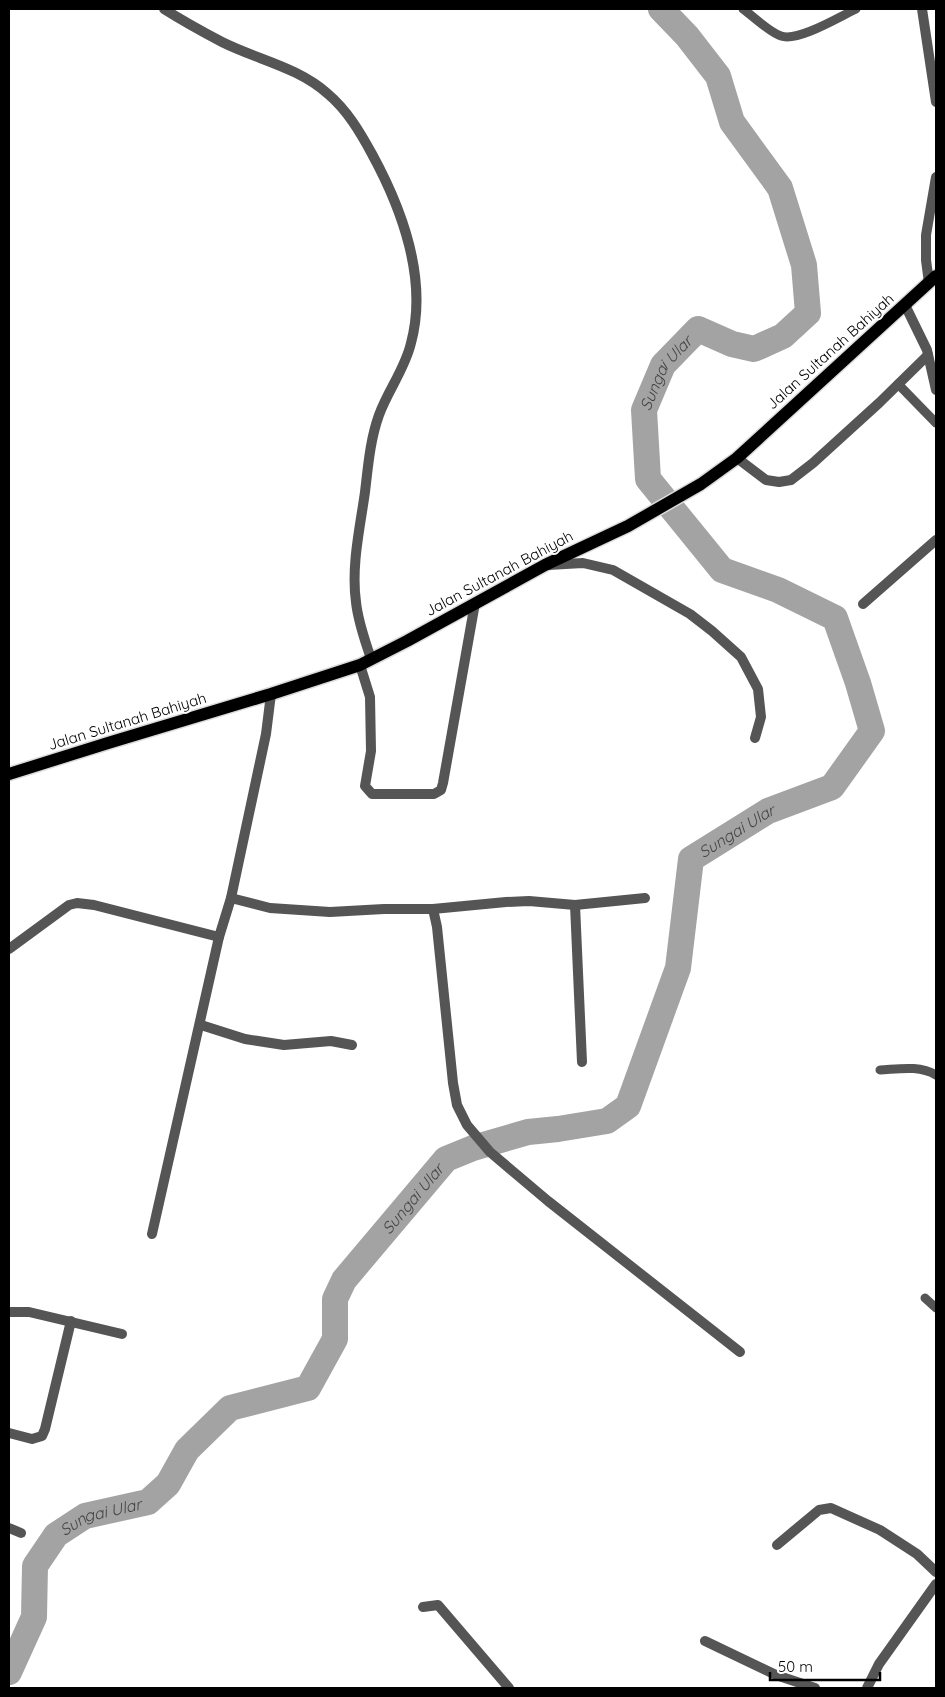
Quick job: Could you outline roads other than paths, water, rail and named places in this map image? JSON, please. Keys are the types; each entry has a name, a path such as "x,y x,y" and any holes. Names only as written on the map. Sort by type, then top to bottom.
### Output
{"main road":[{"name":"Jalan Sultanah Bahiyah","path":"9,774 271,694 366,662 545,565 628,526 700,484 736,458 933,280"}],"street":[{"path":"164,9 223,43 291,69 313,81 330,95 352,119 385,178 402,221 411,252 416,305 412,343 406,360 379,416 372,444 355,558 356,601 370,697 371,751 365,786 372,794 434,794 440,790 443,783 475,603"},
{"path":"922,9 936,102"},
{"path":"933,280 926,260 926,235 936,177"},
{"path":"905,306 928,355 936,390"},
{"path":"736,458 766,480 779,482 791,480 812,463 928,355"},
{"path":"863,604 936,540"},
{"path":"545,565 584,563 613,570 690,614 712,631 741,657 758,689 761,717 755,738"},
{"path":"152,1234 219,937 231,898 266,734 271,694"},
{"path":"231,898 270,908 330,912 433,909 529,901 575,905 645,898"},
{"path":"9,949 69,905 77,903 94,905 219,937"},
{"path":"575,905 582,1062"},
{"path":"433,909 437,927 453,1083 457,1105 467,1125 490,1152 548,1202 740,1352"},
{"path":"200,1025 245,1040 284,1045 331,1041 352,1045"},
{"path":"9,1312 29,1312 122,1334"},
{"path":"9,1434 32,1439 42,1436 46,1429 71,1321"},
{"path":"776,1544 819,1510 831,1508 880,1530 917,1554 936,1572"},
{"path":"9,1528 21,1533"},
{"path":"867,1688 879,1664 936,1584"},
{"path":"423,1607 438,1605 509,1688"},
{"path":"705,1641 776,1675 815,1688"}],"lane":[{"path":"743,9 778,36 787,38 798,36 856,9"},
{"path":"898,384 936,423"},
{"path":"880,1070 908,1068 929,1071 936,1075"},
{"path":"924,1298 936,1308"}],"waterway":[{"name":"Sungai Ular","path":"9,1672 34,1617 35,1566 56,1535 85,1516 148,1502 168,1484 187,1450 230,1408 308,1388 335,1339 335,1299 344,1280 446,1159 473,1148 528,1132 607,1121 628,1106 678,968 691,859 768,811 832,787 872,731 858,683 835,618 778,590 722,570 648,479 644,410 663,365 698,329 732,344 754,349 783,336 808,313 804,265 780,188 732,122 718,76 687,36 661,9"}]}
